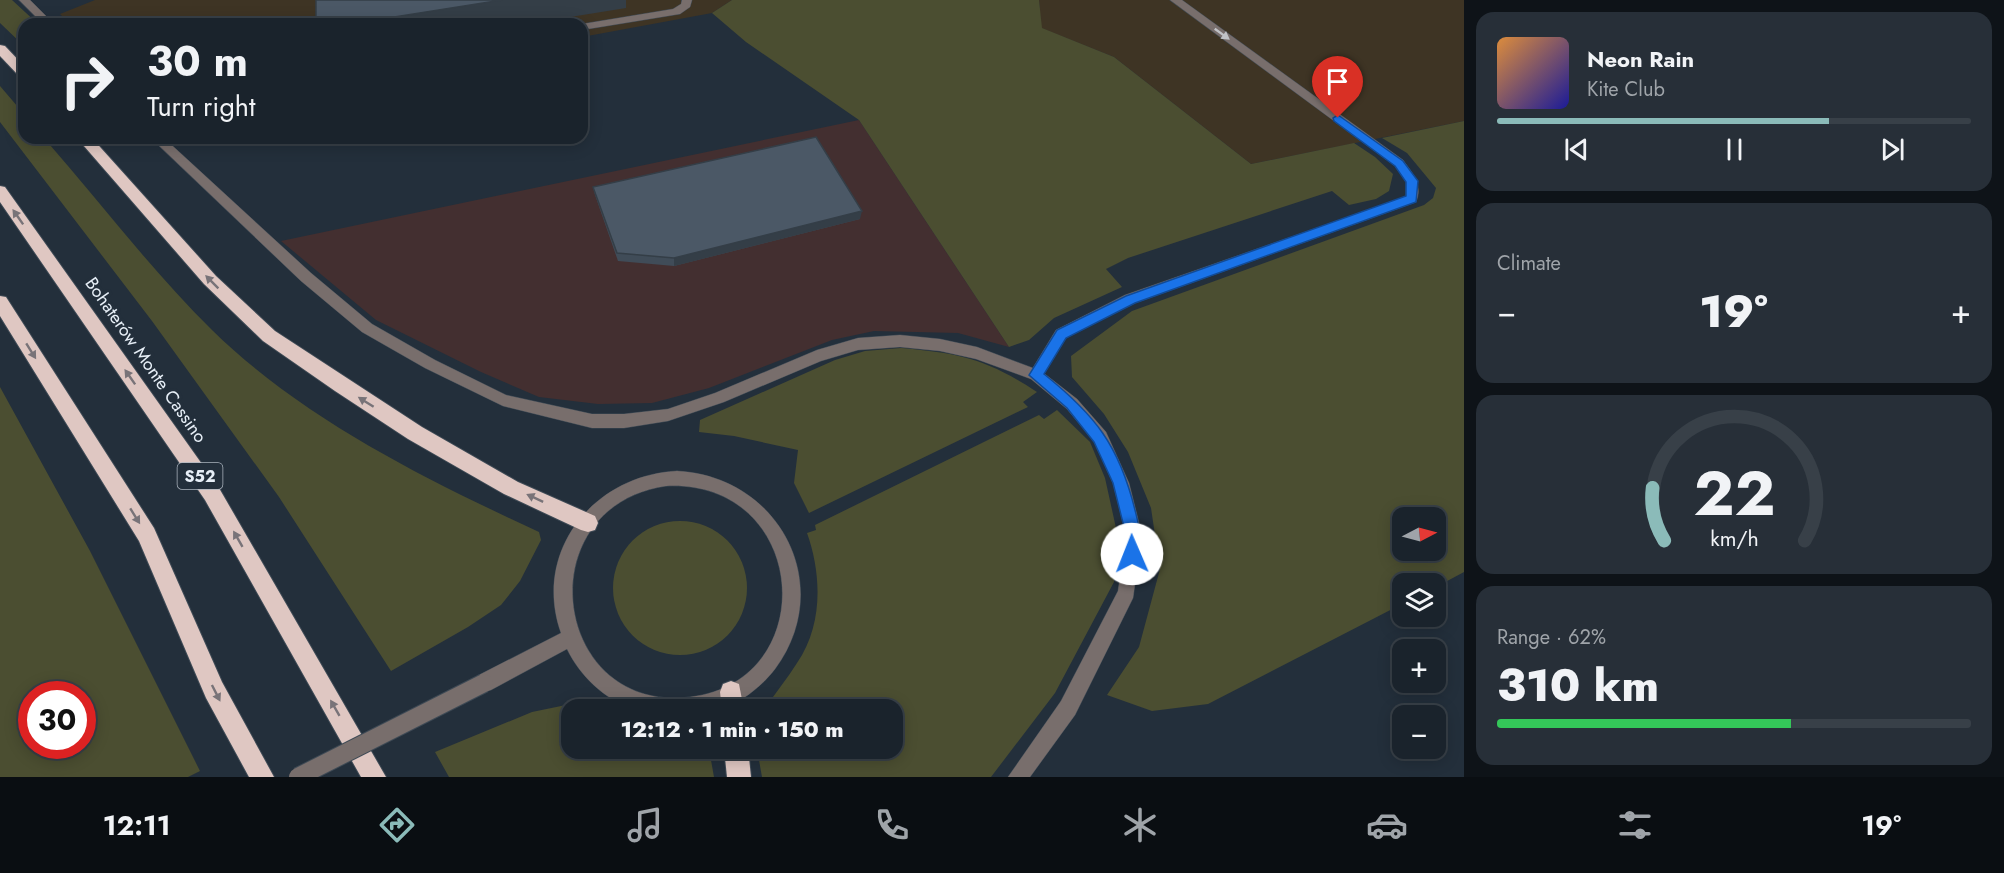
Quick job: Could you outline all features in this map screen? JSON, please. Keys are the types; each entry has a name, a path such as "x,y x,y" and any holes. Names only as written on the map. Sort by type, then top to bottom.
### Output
{"highway":[{"path":"0,49 18,67"},
{"path":"89,144 210,280 269,336 341,387 415,433 511,488 588,523"},
{"name":"Bohaterów Monte Cassino","path":"0,191 212,494 374,777"},
{"path":"0,302 147,535 214,690 262,777"},
{"path":"737,759 739,777"}],"street":[{"path":"24,0 43,18"},
{"path":"588,26 676,12 686,5 687,0"},
{"path":"1036,375 1061,334 1130,299 1412,199 1412,181 1399,164 1175,0"},
{"path":"165,144 306,277 367,328 430,364 503,400 546,412 592,421 624,421 668,415 719,398 817,356 858,344 900,341 940,345 977,352 1036,375 1072,404 1100,437 1121,483 1134,535 1127,592 1068,708 1018,777"},
{"path":"633,699 618,694 588,670 568,639 560,609 561,578 571,549 588,523 615,499 649,484 684,480 719,485 750,501 775,526 791,559 795,596 786,633 764,667 734,699"},
{"path":"298,777 568,639"}],"shaded area":[{"path":"95,0 732,0 712,13 588,36 588,18 64,18 60,14"},
{"path":"1039,0 1464,0 1464,121 1251,164 1114,57 1041,28"},
{"path":"859,120 1009,347 958,333 874,331 832,340 709,388 652,403 598,404 539,397 481,372 376,320 281,241"}],"green space":[{"path":"0,0 12,0 32,18 18,18 18,40 0,23"},
{"path":"732,0 1039,0 1042,28 1114,57 1251,164 1354,143 1375,157 1393,174 1389,191 1376,199 1349,205 1332,191 1128,258 1106,269 1122,287 1054,318 1029,340 1009,347 859,120 746,42 712,13"},
{"path":"0,86 18,107 18,144 49,144 168,284 212,330 285,392 325,419 409,468 539,532 541,540 520,581 501,605 468,627 391,671 279,497 152,321 0,122"},
{"path":"1464,121 1464,572 1446,582 1446,573 1392,573 1392,609 1208,704 1152,711 1107,695 1139,647 1160,569 1151,508 1128,452 1104,414 1072,377 1071,356 1132,311 1424,205 1433,198 1436,188 1407,153 1382,138"},
{"path":"901,348 940,352 972,360 1003,372 1037,392 1023,402 1028,407 809,513 794,483 798,450 734,436 699,432 700,420 835,360 865,351"},
{"path":"0,387 90,551 200,771 188,777 0,777"},
{"path":"1057,410 1090,442 1105,478 1116,528 1114,582 1055,693 991,777 762,777 759,759 903,759 903,699 772,699 806,648 816,616 817,583 807,533 816,530 815,525 1039,415 1044,419"},
{"path":"680,521 706,526 727,541 742,562 747,588 742,614 727,635 706,650 680,655 654,650 633,635 618,614 613,588 618,562 633,541 654,526"},
{"path":"561,706 561,759 711,759 714,777 449,777 435,752 532,712"}],"building":[{"path":"316,0 502,0 388,18 316,18"},
{"path":"816,137 862,211 674,258 617,253 593,187"}],"route":[{"path":"1132,554 1134,535 1121,483 1100,437 1072,404 1036,375 1061,334 1130,299 1412,199 1412,181 1399,164 1338,118"}]}
